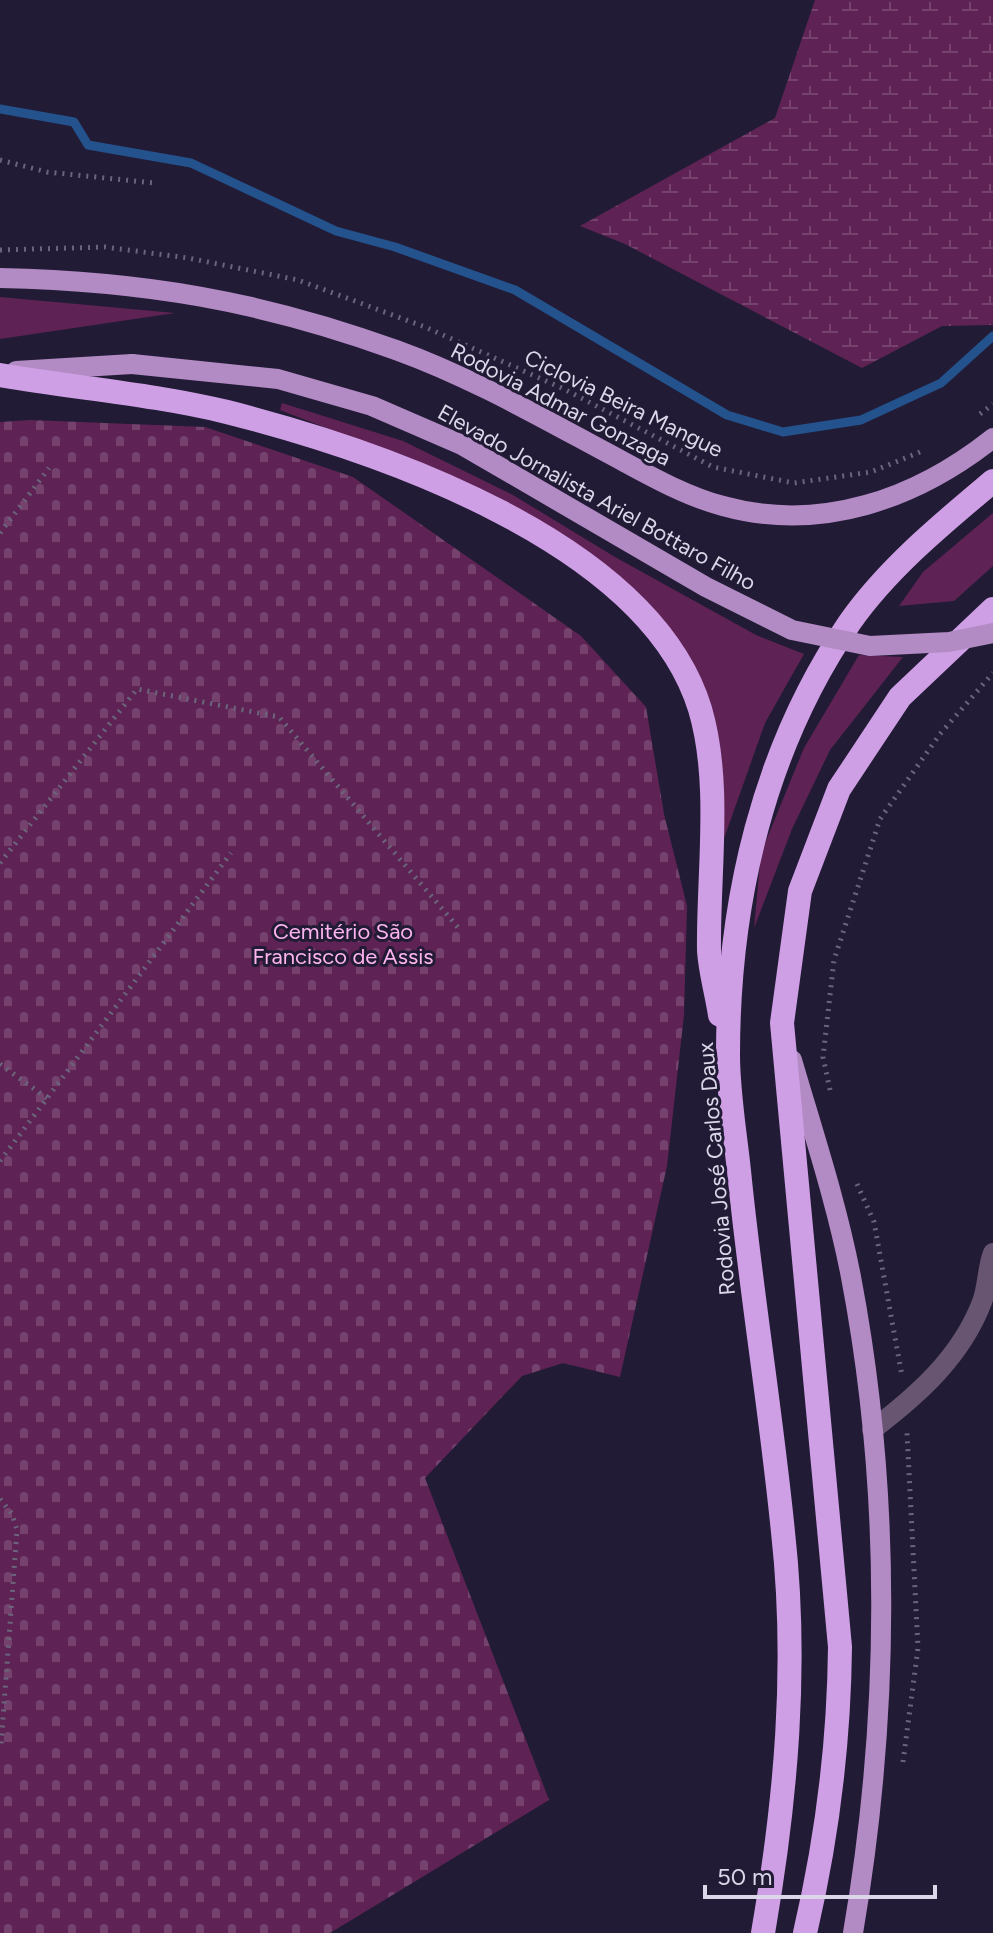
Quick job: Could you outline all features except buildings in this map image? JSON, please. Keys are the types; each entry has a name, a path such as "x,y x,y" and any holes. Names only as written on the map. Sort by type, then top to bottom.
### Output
{"highway":[{"path":"0,374 226,412 384,461 447,484 510,517 566,552 626,598 658,630 685,669 700,711 709,788 713,888 709,952 728,1058"},
{"name":"Rodovia José Carlos Daux","path":"763,1933 777,1851 789,1741 790,1617 784,1534 745,1231 728,1058 732,982 742,898 766,788 789,729 852,620 897,568 993,481"},
{"path":"805,1933 831,1793 840,1705 840,1647 782,1023 800,891 839,789 900,697 993,609"}],"main road":[{"name":"Rodovia Admar Gonzaga","path":"0,278 135,285 279,312 397,351 501,396 660,481 723,506 791,515 854,509 921,487 993,438"},
{"name":"Elevado Jornalista Ariel Bottaro Filho","path":"0,374 132,364 278,379 372,406 462,445 706,587 792,630 870,646 949,642 993,633"},
{"path":"782,1023 851,1275 872,1430 879,1553 881,1700 868,1843 853,1933"}],"street":[{"path":"872,1430 906,1404 943,1368 971,1328 984,1298 993,1253"}],"path":[{"path":"0,160 47,172 154,183"},
{"name":"Ciclovia Beira Mangue","path":"0,250 105,247 188,258 298,280 425,327 564,389 713,467 794,483 871,472 937,446"},
{"path":"971,421 993,404"},
{"path":"0,533 49,468"},
{"path":"832,1098 823,1057 834,960 880,819 940,734 993,673"},
{"path":"0,863 137,689 279,717 461,931"},
{"path":"0,1161 231,853"},
{"path":"0,1064 48,1099"},
{"path":"857,1182 874,1222 906,1404 918,1648 902,1768"},
{"path":"0,1499 12,1514 17,1530 1,1745"}],"green space":[{"path":"815,0 993,0 993,325 942,326 862,368 625,244 580,226 775,118"},
{"path":"0,297 175,313 0,339"},
{"path":"282,403 403,441 513,495 615,557 756,635 804,654 765,723 716,861 718,761 658,618 401,457 280,410"},
{"name":"Cemitério São Francisco de Assis","path":"30,420 205,427 353,477 581,636 646,707 664,814 687,906 684,1015 667,1166 620,1377 563,1363 522,1376 425,1478 549,1800 330,1933 0,1933 0,422"},
{"path":"993,513 993,566 954,601 899,606 923,572"},
{"path":"859,655 903,657 830,750 792,829 754,928 761,853 804,748"}],"waterway":[{"path":"0,109 74,122 88,145 191,163 336,231 395,247 515,290 727,415 783,432 861,420 941,383 993,336"}]}
